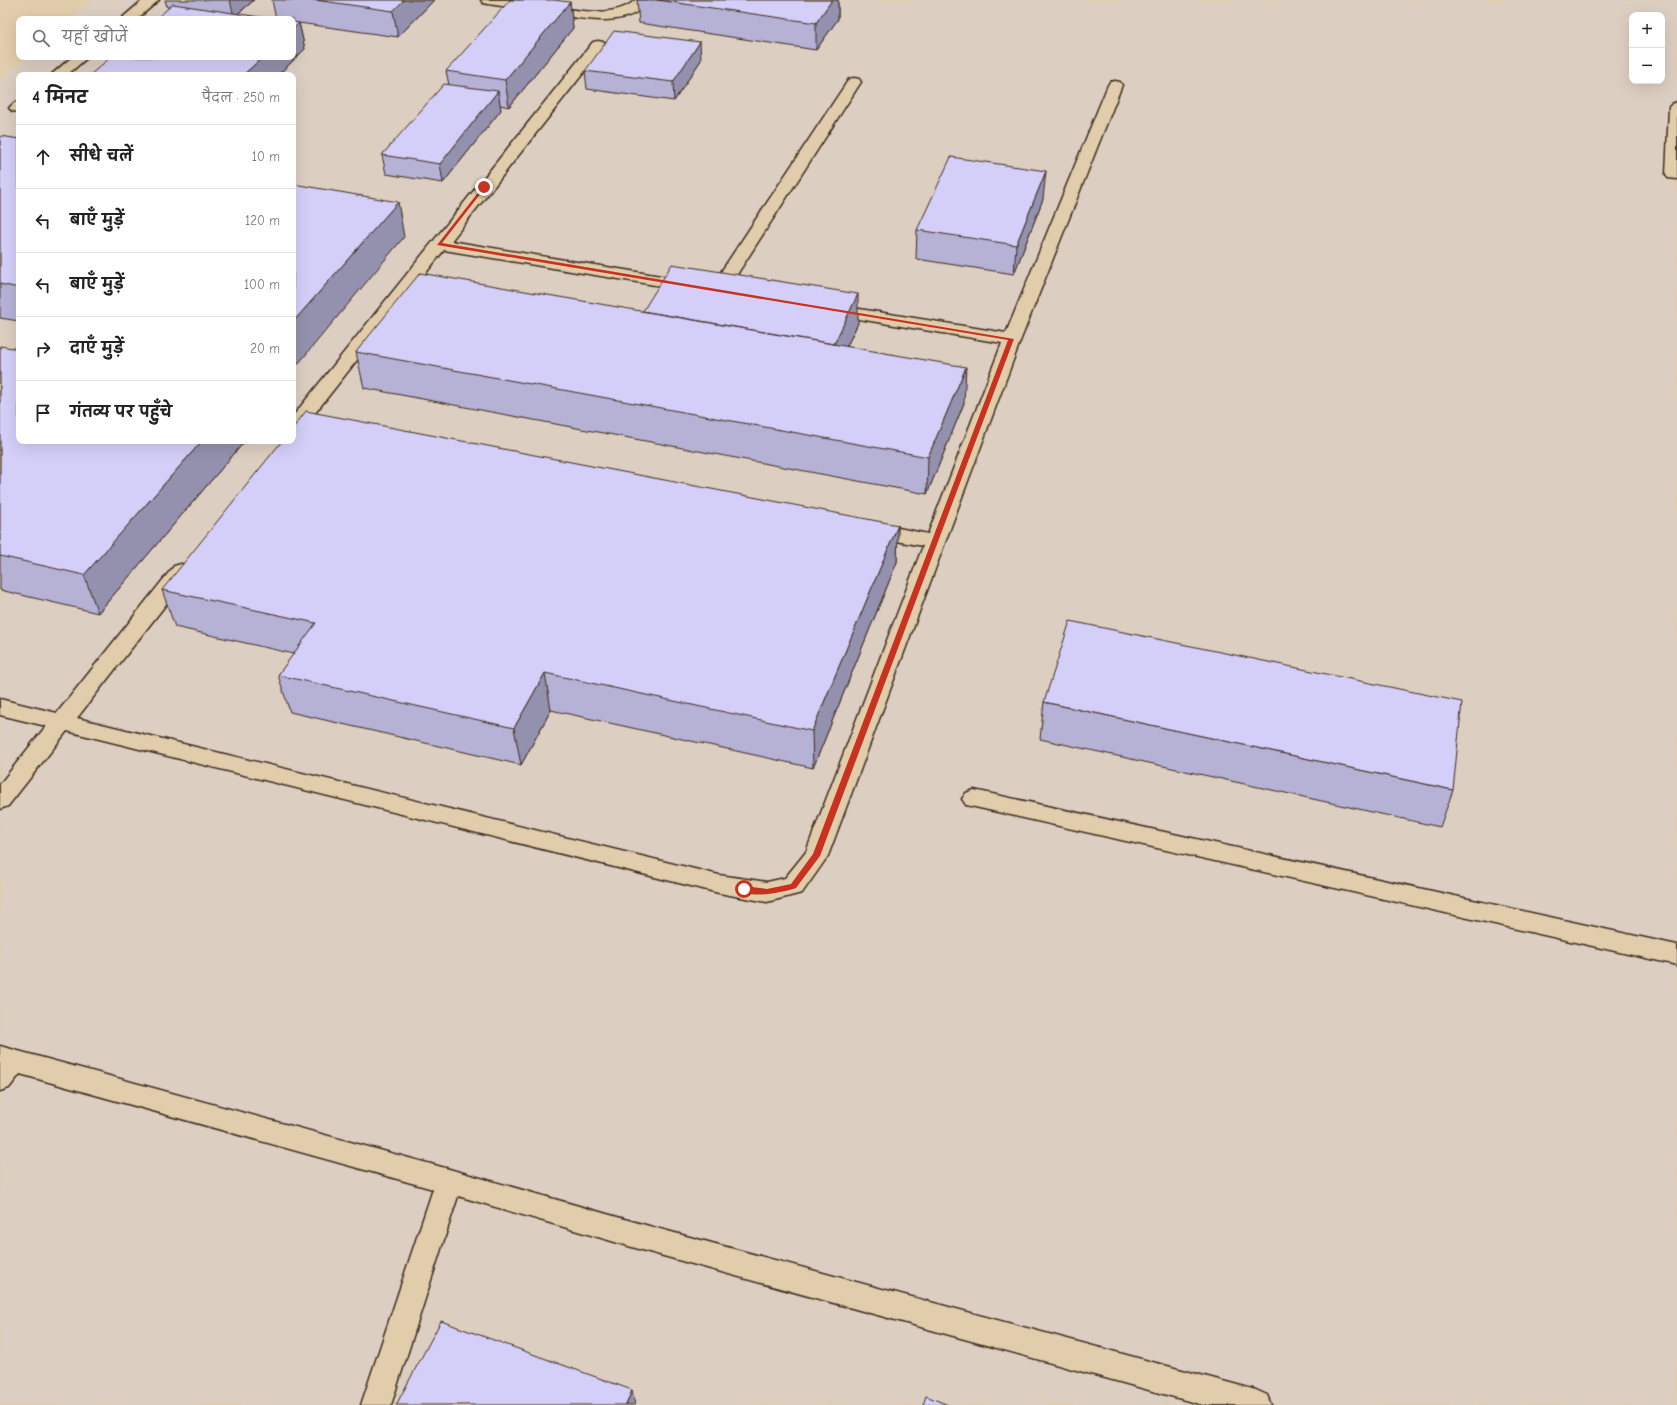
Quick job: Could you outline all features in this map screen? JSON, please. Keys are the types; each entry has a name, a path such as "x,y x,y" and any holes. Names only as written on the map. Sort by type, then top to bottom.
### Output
{"street":[{"path":"132,16 152,0"},
{"path":"488,0 597,16 621,14 634,9 643,0"},
{"path":"296,424 598,45"},
{"path":"62,72 76,60"},
{"path":"439,244 725,291 854,82"},
{"path":"0,707 719,884 767,892 793,886 816,856 1012,339 1115,85"},
{"path":"1674,175 1677,107"},
{"path":"810,305 1012,339"},
{"path":"296,424 323,424"},
{"path":"849,525 935,542"},
{"path":"0,800 195,553"},
{"path":"974,799 1677,955"},
{"path":"5,1066 449,1181 649,1239 1256,1405"},
{"path":"376,1405 449,1181"}],"shaded area":[{"path":"93,0 1677,0 1677,1405 0,1405 0,80 23,60 296,60 296,16 74,16"}],"building":[{"path":"315,0 404,0 393,11"},
{"path":"510,0 553,0 570,2 505,80 446,71"},
{"path":"657,0 832,0 816,23"},
{"path":"173,4 253,16 159,16"},
{"path":"614,31 700,42 673,82 585,71"},
{"path":"108,60 260,60 246,72 94,72"},
{"path":"444,84 498,91 440,164 382,155"},
{"path":"0,137 16,138 16,287 0,284"},
{"path":"951,157 1046,171 1016,245 917,230"},
{"path":"296,185 398,202 296,319"},
{"path":"672,264 858,294 834,344 643,311"},
{"path":"420,273 966,367 928,457 356,352"},
{"path":"0,346 16,349 16,444 199,444 84,575 0,556"},
{"path":"306,411 898,525 812,731 545,673 514,728 278,675 316,623 162,590 280,444 296,444 296,424"},
{"path":"1070,621 1462,702 1453,790 1044,702"},
{"path":"441,1321 632,1390 626,1405 396,1405"},
{"path":"926,1396 948,1405 923,1405"}],"route":[{"path":"484,187 439,244 1012,339 816,856 793,886 767,892 744,889"}]}
